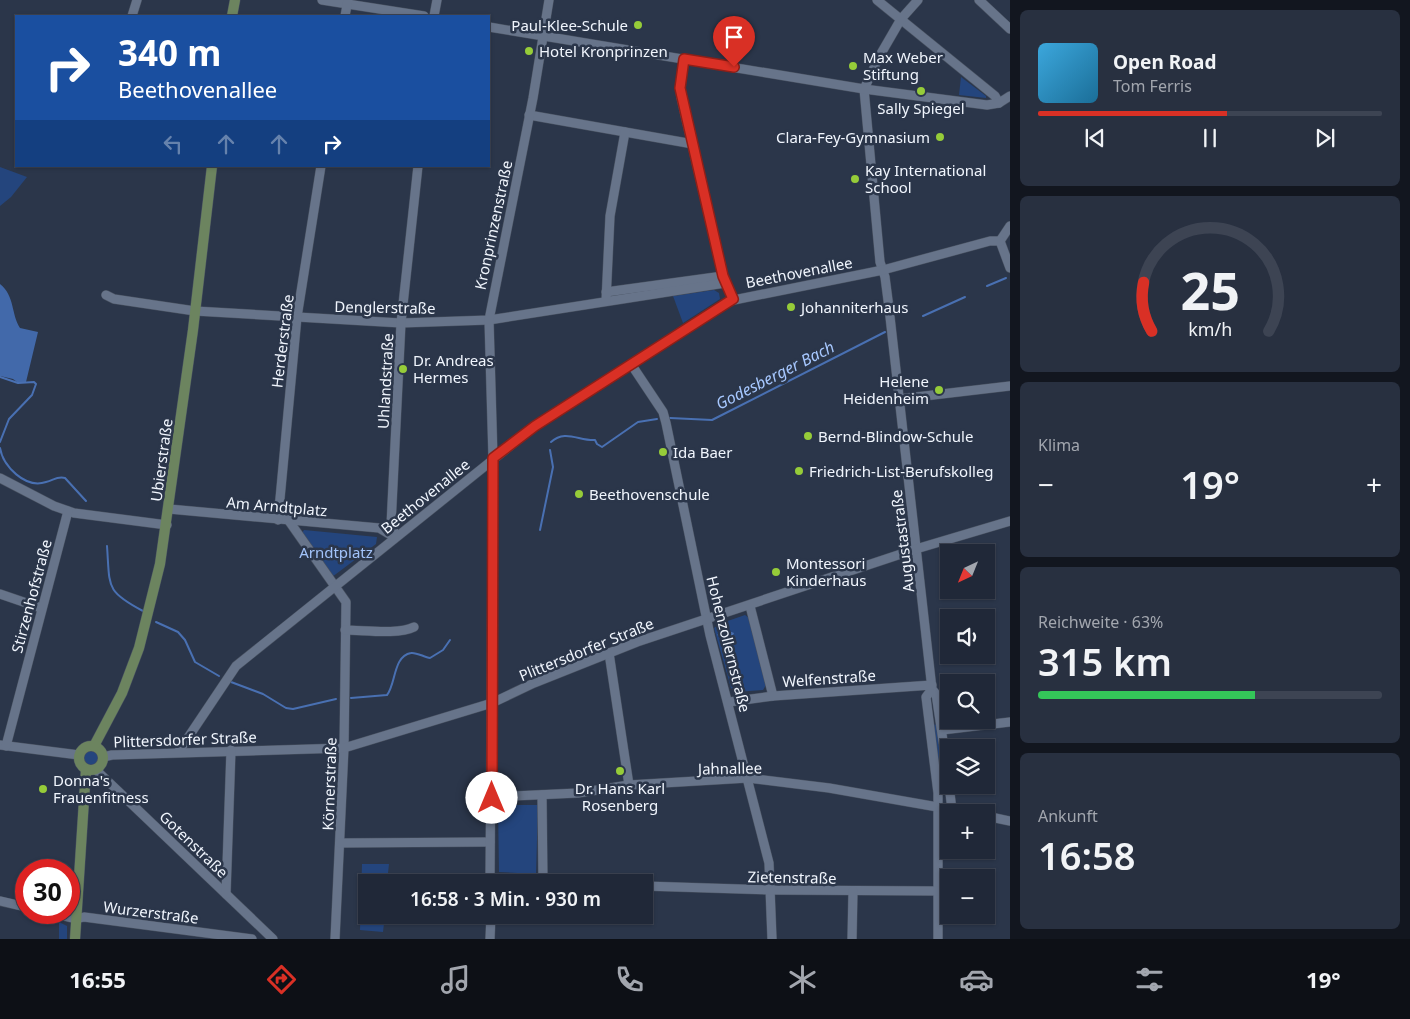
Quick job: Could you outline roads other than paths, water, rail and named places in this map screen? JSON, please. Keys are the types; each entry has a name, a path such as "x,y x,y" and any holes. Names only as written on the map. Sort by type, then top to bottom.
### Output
{"main road":[{"path":"232,15 234,1"},
{"name":"Ubierstraße","path":"94,746 122,693 139,648 154,594 167,526 196,311 212,167"},
{"path":"94,746 101,750 103,757 101,765 90,769 80,763 79,755 83,748 94,746"},
{"path":"80,875 90,769"},
{"path":"75,939 76,924"}],"street":[{"path":"132,15 137,0"},
{"path":"322,0 347,2 418,15"},
{"path":"434,15 437,0"},
{"name":"Kronprinzenstraße","path":"490,874 493,458 489,320 529,116 549,0"},
{"path":"877,0 995,96 999,103"},
{"path":"864,89 878,57 901,19 918,0"},
{"path":"979,0 1010,29"},
{"path":"345,15 347,2"},
{"path":"490,27 864,89 987,106 999,103 1010,96"},
{"path":"684,59 681,93 724,280 733,299"},
{"name":"Augustastraße","path":"864,89 880,262 883,270 899,399 932,687 936,694 943,739"},
{"path":"529,116 693,144"},
{"path":"606,296 610,216 625,132"},
{"name":"Herderstraße","path":"278,520 297,317 321,167"},
{"name":"Uhlandstraße","path":"395,536 387,527 401,323 418,167"},
{"path":"1010,226 1000,241 1007,250 1010,268"},
{"name":"Beethovenallee","path":"179,751 233,669 395,536 535,426 733,299 883,270 990,241 1000,241"},
{"name":"Denglerstraße","path":"106,296 114,299 196,311 401,323 489,320 606,296 724,280"},
{"name":"Hohenzollernstraße","path":"631,364 663,412 707,618 769,863 772,939"},
{"path":"899,399 1010,386"},
{"path":"0,478 40,500 68,511 167,526"},
{"name":"Am Arndtplatz","path":"169,509 289,521 387,527"},
{"name":"Stirzenhofstraße","path":"3,746 68,511"},
{"path":"289,521 334,587"},
{"name":"Plittersdorfer Straße","path":"103,757 179,751 344,748 492,703 609,653 707,618 750,606 916,548 1010,521"},
{"name":"Körnerstraße","path":"334,587 346,602 344,748 335,939"},
{"path":"0,594 41,608"},
{"path":"750,606 773,696"},
{"path":"346,630 378,631 414,627"},
{"path":"609,653 628,785"},
{"name":"Augustastraße","path":"932,687 926,697 938,793 938,939"},
{"name":"Welfenstraße","path":"728,702 773,696 932,687"},
{"path":"942,730 1010,722"},
{"path":"3,746 79,755"},
{"path":"226,894 231,750"},
{"name":"Gotenstraße","path":"90,769 273,939"},
{"name":"Jahnallee","path":"492,798 578,793 628,785 748,778 829,788 938,809"},
{"path":"542,795 542,874"},
{"path":"995,818 1010,821"},
{"path":"340,843 490,842"},
{"name":"Zietenstraße","path":"653,886 853,892 939,891"},
{"path":"852,939 853,892"},
{"path":"0,901 15,904"},
{"name":"Wurzerstraße","path":"80,918 252,939"},
{"path":"490,924 490,939"}],"waterway":[{"name":"Godesberger Bach","path":"987,286 1006,278"},
{"name":"Godesberger Bach","path":"923,316 965,297"},
{"name":"Godesberger Bach","path":"670,418 712,420 885,332"},
{"name":"Godesberger Bach","path":"0,377 18,383 34,382 36,384 32,395 9,419 0,442"},
{"name":"Godesberger Bach","path":"551,442 556,438 567,436 595,440 602,447 638,422 657,419"},
{"name":"Godesberger Bach","path":"0,448 10,469 23,479 38,483 65,478 86,501"},
{"name":"Godesberger Bach","path":"540,530 553,467 550,450"},
{"name":"Godesberger Bach","path":"107,546 112,586 122,598 143,611"},
{"name":"Godesberger Bach","path":"156,622 178,632 185,640 195,662 219,676"},
{"name":"Godesberger Bach","path":"351,698 387,695 398,665 405,655 413,653 430,658 443,650 450,640"},
{"name":"Godesberger Bach","path":"231,682 263,694 286,708 293,709 336,699"}],"place":[{"name":"Paul-Klee-Schule","path":"638,25"},
{"name":"Hotel Kronprinzen","path":"529,51"},
{"name":"Max Weber Stiftung","path":"853,66"},
{"name":"Sally Spiegel","path":"921,91"},
{"name":"Clara-Fey-Gymnasium","path":"940,137"},
{"name":"Kay International School","path":"855,179"},
{"name":"Johanniterhaus","path":"791,307"},
{"name":"Dr. Andreas Hermes","path":"403,369"},
{"name":"Helene Heidenheim","path":"939,390"},
{"name":"Bernd-Blindow-Schule","path":"808,436"},
{"name":"Ida Baer","path":"663,452"},
{"name":"Friedrich-List-Berufskolleg","path":"799,471"},
{"name":"Beethovenschule","path":"579,494"},
{"name":"Montessori Kinderhaus","path":"776,572"},
{"name":"Dr. Hans Karl Rosenberg","path":"620,771"},
{"name":"Donna's Frauenfitness","path":"43,789"}],"park label":[{"name":"Arndtplatz","path":"336,552"}]}
